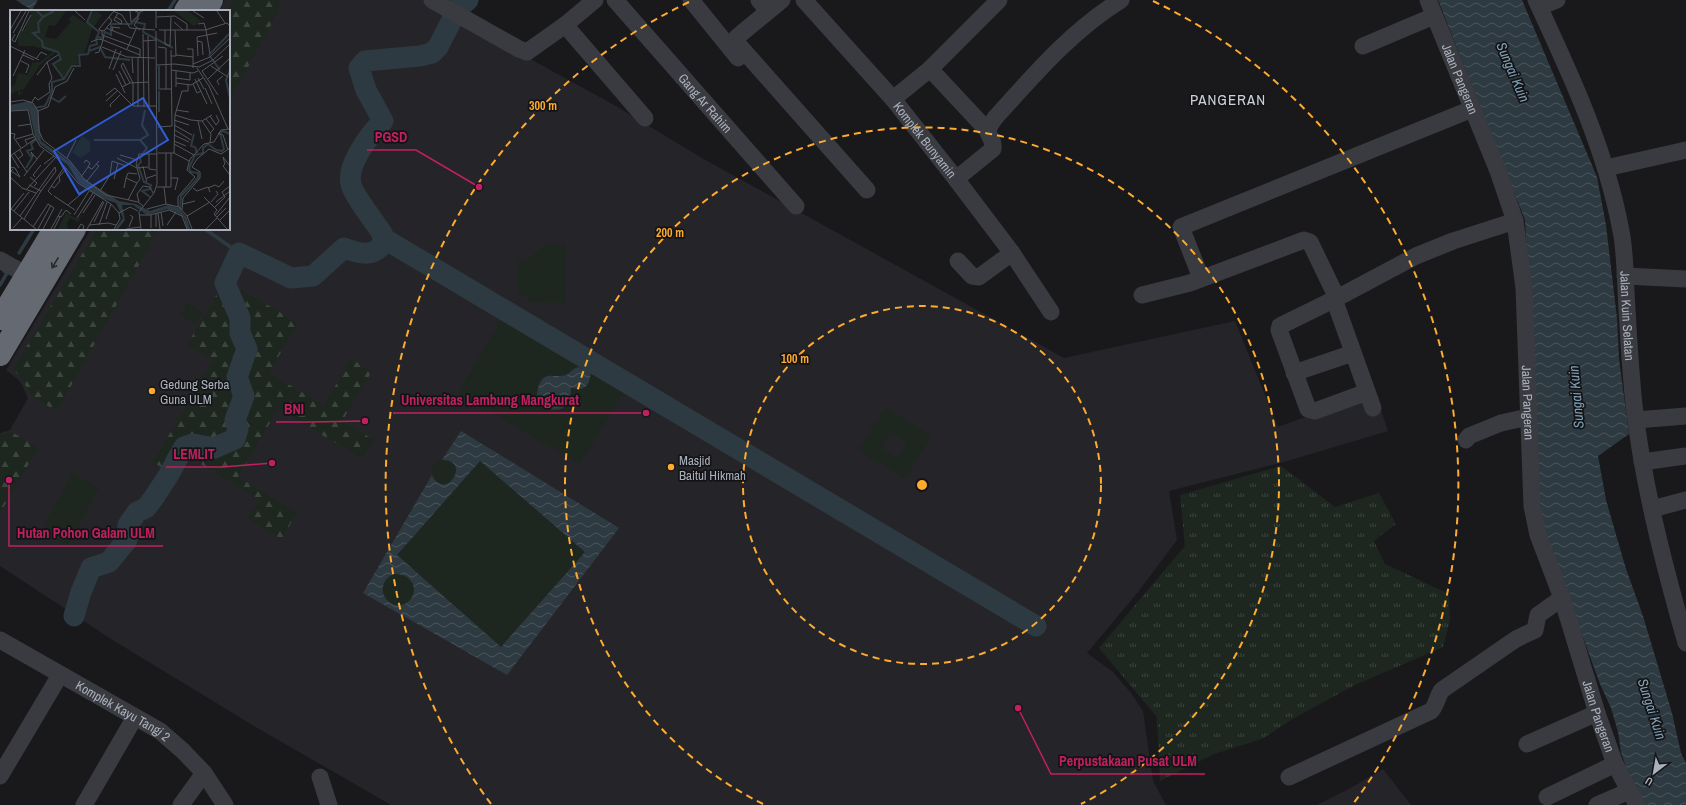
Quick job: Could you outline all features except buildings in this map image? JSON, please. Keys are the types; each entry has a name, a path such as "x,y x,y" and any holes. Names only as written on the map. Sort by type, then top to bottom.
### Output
{"highway":[{"path":"186,10 192,0"},
{"path":"207,10 212,0"},
{"path":"0,319 53,230"},
{"path":"0,355 74,230"}],"street":[{"path":"432,0 525,52 531,50 565,25 595,0"},
{"name":"Gang Ar Rahim","path":"615,0 796,206"},
{"path":"691,0 723,40 808,138"},
{"path":"782,0 764,6 737,37 736,42 866,190"},
{"name":"Komplek Bunyamin","path":"804,0 893,99 956,179 993,149 987,130"},
{"path":"893,99 930,69 999,0"},
{"path":"930,69 987,130 995,118 1057,50 1077,32 1121,0"},
{"name":"Jalan Pangeran","path":"1428,0 1498,171 1515,221 1524,288 1532,506 1538,535 1562,598 1597,713 1615,764 1633,798"},
{"path":"1538,4 1557,0"},
{"name":"Jalan Kuin Selatan","path":"1538,4 1578,91 1606,168 1621,231 1625,259 1636,420 1642,462 1652,509 1682,609 1686,643"},
{"path":"1363,46 1434,16"},
{"path":"565,25 646,118"},
{"path":"1201,278 1181,227 1472,109"},
{"path":"1606,168 1686,150"},
{"path":"956,179 1012,252 1051,312"},
{"path":"1367,392 1315,411 1308,409 1279,328 1416,256 1453,241 1515,221"},
{"path":"1142,296 1201,278 1307,240 1310,242 1336,299 1353,353 1373,408"},
{"path":"958,261 972,276 979,277 1012,252"},
{"path":"0,260 27,275"},
{"path":"1625,276 1686,279"},
{"path":"1294,373 1353,353"},
{"path":"1636,420 1686,416"},
{"path":"1466,440 1469,436 1501,423 1528,417"},
{"path":"1642,462 1686,456"},
{"path":"1652,509 1686,500"},
{"path":"1289,777 1431,711 1435,706 1438,696 1442,690 1516,639 1535,630 1538,615 1562,598"},
{"name":"Komplek Kayu Tangi 2","path":"0,640 160,731 183,751 204,773 225,805"},
{"path":"0,776 60,675"},
{"path":"1527,744 1597,713"},
{"path":"84,805 135,717"},
{"path":"1547,797 1615,764"},
{"path":"181,805 204,773"},
{"path":"320,777 330,805"},
{"path":"1597,805 1633,798"}],"shaded area":[{"path":"225,0 423,0 616,106 700,157 1064,358 1235,321 1278,427 1375,392 1388,431 1284,462 1169,491 1177,540 1138,592 1087,653 1113,672 1131,693 1143,711 1153,781 1166,805 391,805 254,726 111,639 0,566 0,433 10,430 28,398 20,381 6,370 90,230 230,230 230,10 219,10"},
{"path":"1383,769 1411,805 1317,805 1349,789"}],"green space":[{"path":"233,0 279,0 279,10 230,100 230,10 227,10"},
{"path":"96,230 158,230 57,411 32,397 22,379 13,369"},
{"path":"546,244 566,244 565,303 528,302 528,296 518,296 518,260 527,260"},
{"path":"225,280 298,323 269,373 324,405 351,359 372,371 342,421 374,440 363,459 278,409 238,477 297,512 282,539 247,519 259,499 189,457 177,477 153,462 213,360 187,345"},
{"path":"188,303 203,313 195,324 180,314"},
{"path":"502,318 626,388 580,464 458,393"},
{"path":"885,407 932,436 905,479 858,450","holes":["890,432 907,442 897,458 881,448"]},
{"path":"12,432 38,448 0,513 0,435"},
{"path":"444,460 453,463 456,472 453,481 444,484 435,481 432,472 435,463"},
{"path":"480,461 585,552 501,647 397,555"},
{"path":"1281,466 1335,507 1379,493 1396,524 1374,541 1385,564 1449,594 1450,620 1443,647 1355,685 1294,718 1262,739 1214,754 1160,781 1157,717 1099,648 1185,546 1180,495"},
{"path":"72,473 99,488 68,546 41,531"},
{"path":"398,573 404,574 411,580 414,589 413,595 407,602 398,605 392,604 385,598 382,589 383,583 389,576"}],"water":[{"path":"16,0 38,0 32,10"},
{"name":"Sungai Kuin","path":"1438,0 1522,0 1597,177 1606,225 1617,318 1619,359 1629,434 1598,456 1606,500 1626,569 1643,616 1672,713 1681,753 1686,763 1686,805 1645,805 1627,770 1621,752 1618,732 1611,708 1600,684 1543,528 1540,503 1525,220"},
{"path":"587,365 593,368 588,384 584,388 580,389 571,388 568,402 565,406 556,410 544,407 537,403 538,388 543,379 549,376 566,375 574,369 579,367 582,369"},
{"path":"461,431 619,528 507,675 363,593 432,475 437,482 443,484 449,483 454,478 456,472 455,466 451,462 442,460","holes":["480,461 585,552 501,647 397,555","393,574 404,575 410,579 414,586 412,597 409,601 402,605 390,603 383,593 383,586 386,580"]}],"waterway":[{"path":"169,10 175,0"},
{"path":"74,616 81,592 91,568 109,562 127,540 128,525 137,512 146,508 155,496 184,447 193,444 214,448 235,439 238,429 235,420 244,396 237,377 247,349 240,333 240,318 225,283 239,253 291,278 313,276 344,248 361,253 371,253 376,251 384,242 382,233 360,201 351,184 350,176 352,168 360,150 383,121 366,90 359,68 365,61 420,56 432,53 438,47 458,8 468,0"},
{"path":"19,253 33,230"},
{"path":"206,230 239,253"},
{"path":"383,238 1036,626"},
{"path":"0,285 7,273 4,271"}],"place":[{"name":"PGSD","path":"479,187"},
{"name":"Gedung Serba Guna ULM","path":"152,391"},
{"name":"Universitas Lambung Mangkurat","path":"646,413"},
{"name":"BNI","path":"365,421"},
{"name":"LEMLIT","path":"272,463"},
{"name":"Masjid Baitul Hikmah","path":"671,467"},
{"name":"Hutan Pohon Galam ULM","path":"9,480"},
{"name":"Perpustakaan Pusat ULM","path":"1018,708"}],"district":[{"name":"PANGERAN","path":"1228,99"}]}
